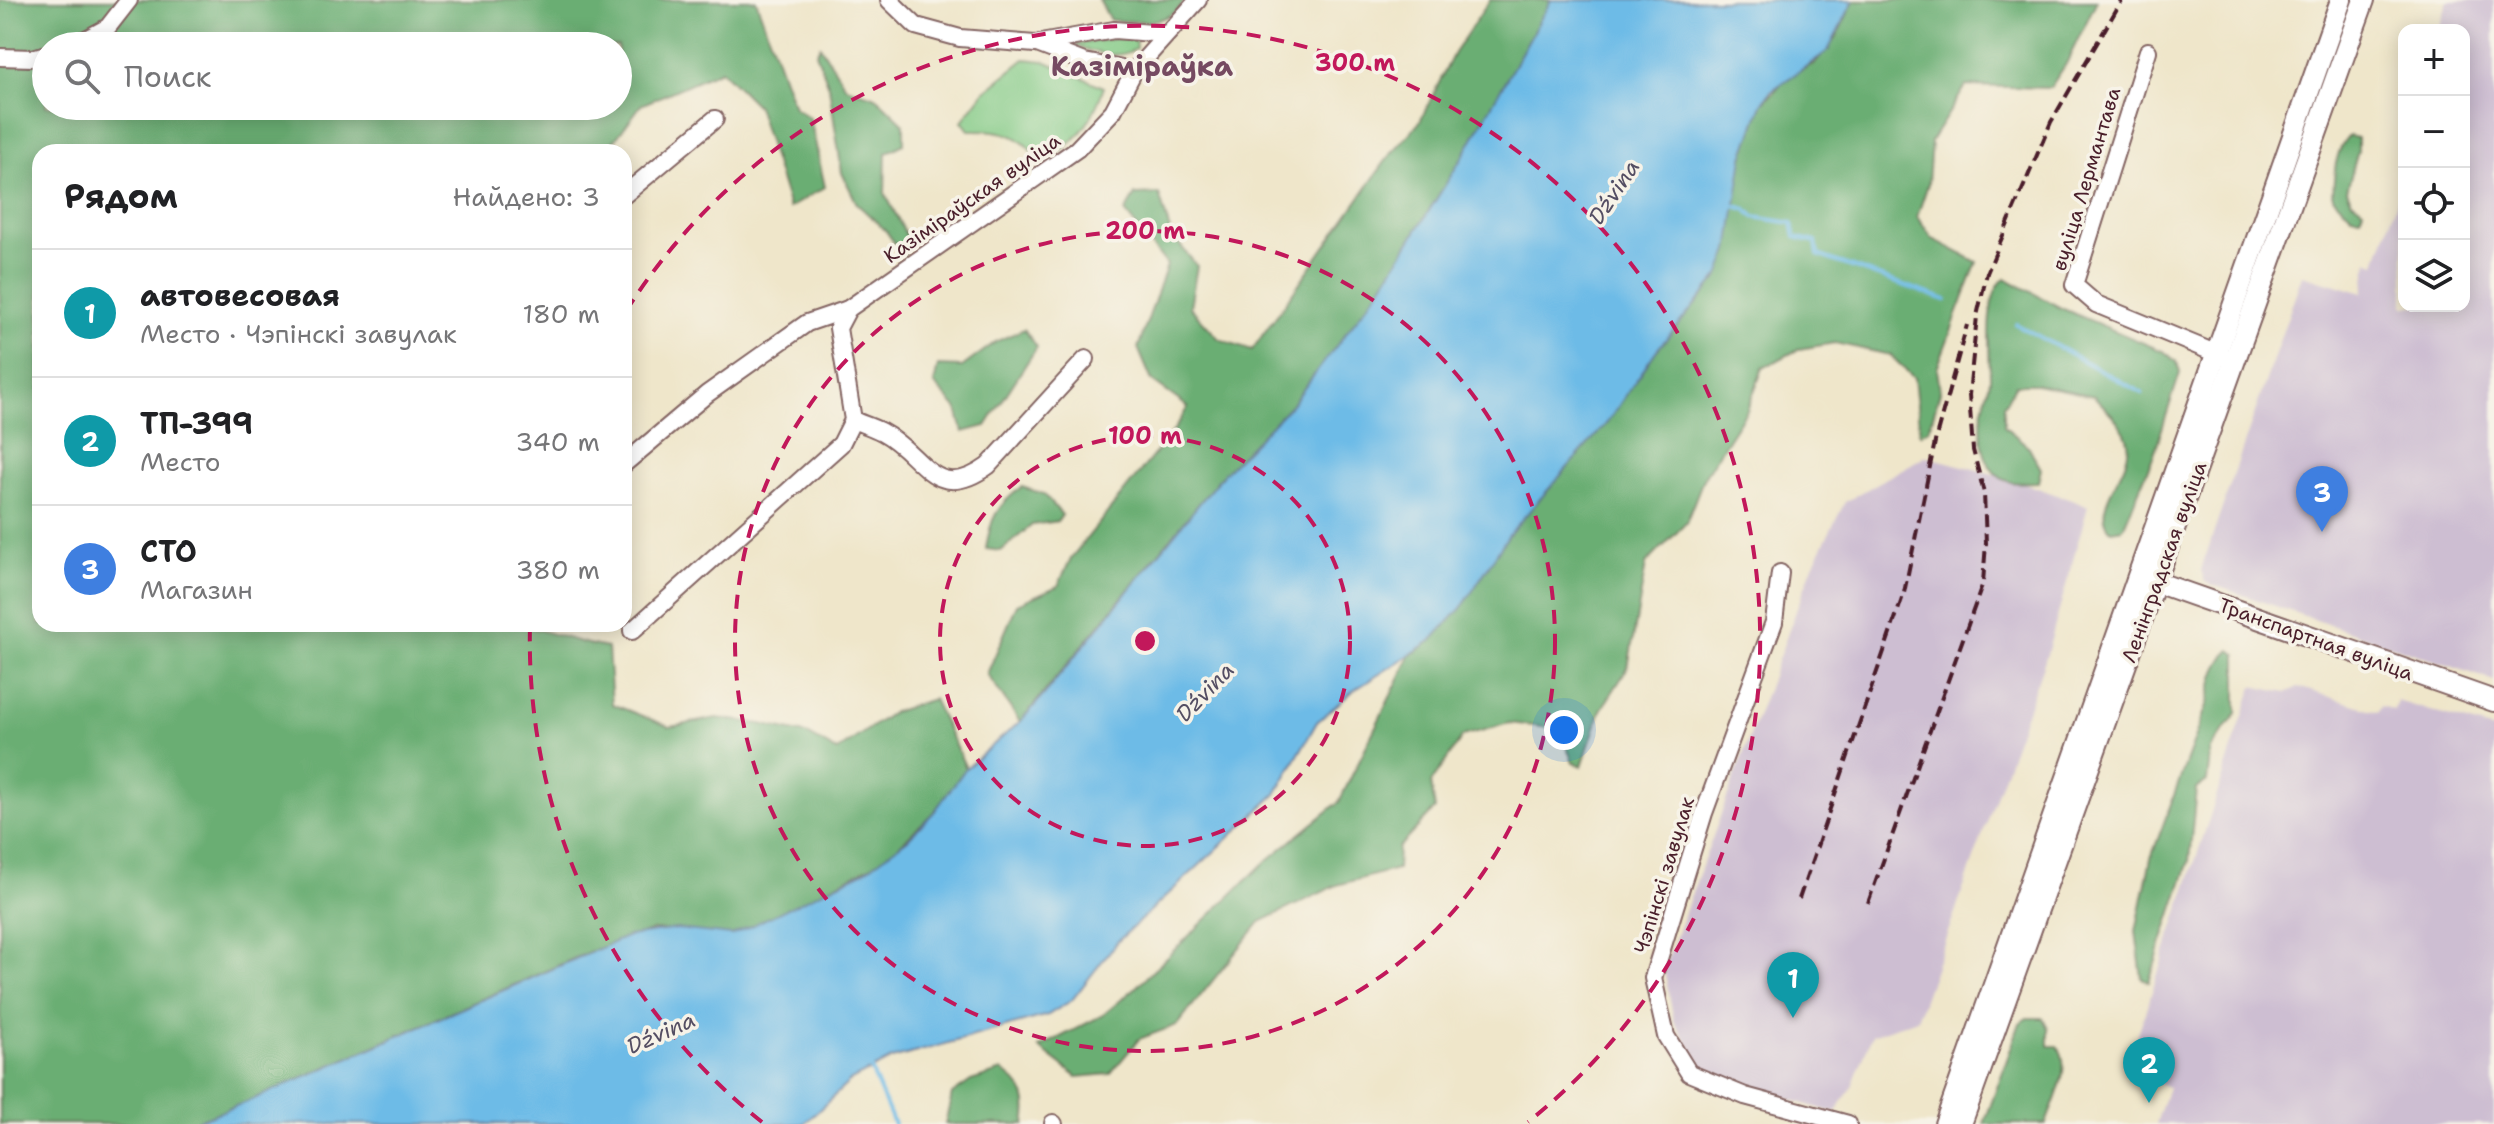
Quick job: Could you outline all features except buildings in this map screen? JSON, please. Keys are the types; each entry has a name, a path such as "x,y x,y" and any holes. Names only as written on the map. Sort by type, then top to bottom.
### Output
{"main road":[{"name":"Ленінградская вуліца","path":"1945,1124 2008,938 2148,579 2228,358 2320,92 2341,0"},
{"name":"Ленінградская вуліца","path":"2320,92 2364,0"},
{"name":"Ленінградская вуліца","path":"1961,1124 2085,774 2148,579"},
{"name":"Транспартная вуліца","path":"2148,579 2494,701"}],"street":[{"path":"99,32 108,27 129,0"},
{"path":"889,0 916,26 960,38 1035,44 1114,30 1165,34"},
{"name":"Казіміраўская вуліца","path":"632,457 707,394 807,323 848,309 1077,149 1113,111 1134,71 1198,0"},
{"path":"1035,44 1084,62 1134,71"},
{"name":"вуліца Лермантава","path":"2148,51 2074,285 2096,304 2228,358"},
{"path":"0,57 32,58"},
{"path":"632,188 715,119"},
{"path":"632,631 841,444 853,420 838,328 848,309"},
{"path":"853,420 884,432 933,474 950,482 969,480 988,466 1086,359"},
{"name":"Чэпінскі завулак","path":"1780,573 1774,622 1704,813 1653,978 1666,1036 1689,1073 1745,1096 1848,1124"}],"shaded area":[{"path":"2448,0 2494,0 2494,681 2205,582 2201,570 2302,275 2363,293 2368,261 2376,263 2398,199 2398,312 2470,312 2470,24 2440,24"},
{"path":"1925,456 2015,480 2088,506 2047,654 1917,1019 1872,1035 1851,1089 1835,1113 1707,1074 1674,1021 1664,969 1813,565 1845,502"},
{"path":"2253,686 2286,693 2298,687 2378,712 2381,706 2394,710 2397,701 2494,730 2494,1124 2156,1124 2168,1087 2140,1077 2132,1052"}],"green space":[{"path":"0,0 756,0 794,107 810,118 825,187 789,208 757,106 721,70 641,105 632,117 632,32 32,32 32,120 630,120 609,144 32,144 32,632 547,632 608,648 612,704 670,727 717,718 761,724 809,735 837,751 893,712 933,699 966,768 934,812 885,859 752,928 732,935 653,930 589,952 249,1101 188,1124 0,1124"},
{"path":"1099,0 1185,0 1170,15 1141,22 1110,20"},
{"path":"1490,0 1551,0 1462,158 1382,286 1292,404 1224,473 1020,722 987,674 1017,604 1058,586 1071,558 1174,430 1188,407 1152,381 1138,348 1167,265 1125,212 1135,195 1159,194 1171,234 1197,266 1190,307 1219,339 1252,350 1390,155 1419,123 1454,53"},
{"path":"1854,0 2097,0 2066,64 2050,88 1966,86 1931,141 1928,184 1917,217 1933,239 1977,262 1937,368 1940,392 1929,429 1920,434 1914,378 1890,355 1835,343 1799,349 1763,368 1747,410 1704,477 1686,523 1646,564 1628,668 1601,710 1582,766 1573,763 1560,729 1509,723 1463,736 1431,783 1435,809 1398,848 1397,869 1337,885 1260,922 1177,1025 1139,1039 1110,1074 1077,1077 1039,1048 1103,1015 1133,990 1263,864 1339,802 1410,656 1431,641 1463,606 1509,534 1607,423 1656,351 1719,276 1743,157 1762,104 1787,78 1815,63 1836,38"},
{"path":"1123,37 1136,40 1136,48 1113,55 1072,45"},
{"path":"820,46 846,87 876,97 904,124 904,144 886,153 885,193 907,237 904,257 886,231 857,204 842,173 829,87 816,53"},
{"path":"1025,59 1044,61 1104,87 1080,133 1040,164 1019,139 1001,132 969,130 962,121 984,92"},
{"path":"2349,136 2358,138 2358,151 2347,190 2352,201 2363,209 2360,217 2352,216 2333,197 2338,157"},
{"path":"2005,278 2061,308 2165,352 2177,362 2180,373 2153,457 2123,528 2111,530 2105,521 2105,510 2124,465 2128,442 2119,423 2094,396 2036,384 2016,384 2004,405 2004,426 2029,447 2041,469 2038,482 2009,482 1989,465 1981,427 1990,379 1989,326 1993,298"},
{"path":"1024,329 1037,347 986,426 963,432 957,409 934,384 938,366 962,367 997,341"},
{"path":"1022,487 1044,494 1062,515 1058,521 1032,525 1001,551 986,549 996,514 1006,500"},
{"path":"2231,650 2237,654 2237,713 2211,749 2207,781 2196,789 2189,861 2149,982 2142,979 2136,931 2151,858 2216,673"},
{"path":"2027,1018 2043,1018 2048,1028 2048,1046 2057,1046 2062,1054 2063,1073 2046,1124 1984,1124 2020,1023"},
{"path":"1002,1071 1015,1081 1023,1093 1025,1124 945,1124 952,1094 971,1081"}],"water":[{"name":"Dźvina","path":"1551,0 1854,0 1828,51 1771,91 1762,104 1743,157 1729,251 1719,276 1656,351 1607,423 1509,534 1463,606 1431,641 1353,691 1317,722 1276,794 1117,942 1072,1000 1048,1015 892,1059 851,1080 804,1124 188,1124 249,1101 628,936 677,929 732,935 865,871 908,839 934,812 966,768 1020,722 1043,696 1224,473 1292,404 1382,286 1462,158"}],"waterway":[{"path":"1735,206 1746,209 1754,217 1792,223 1795,237 1816,242 1818,255 1946,300"},
{"path":"2016,324 2142,393"},
{"path":"870,1067 894,1124"}],"railway":[{"path":"1868,903 1983,583 1986,543 1984,493 1973,450 1969,395 1977,316 1987,273 2051,122 2122,0"},
{"path":"1799,899 1904,593 1936,437 1967,325"}],"place":[{"name":"СТО","path":"2322,532"},
{"name":"автовесовая","path":"1793,1018"},
{"name":"ТП-399","path":"2149,1103"}],"district":[{"name":"Казіміраўка","path":"1142,66"}]}
